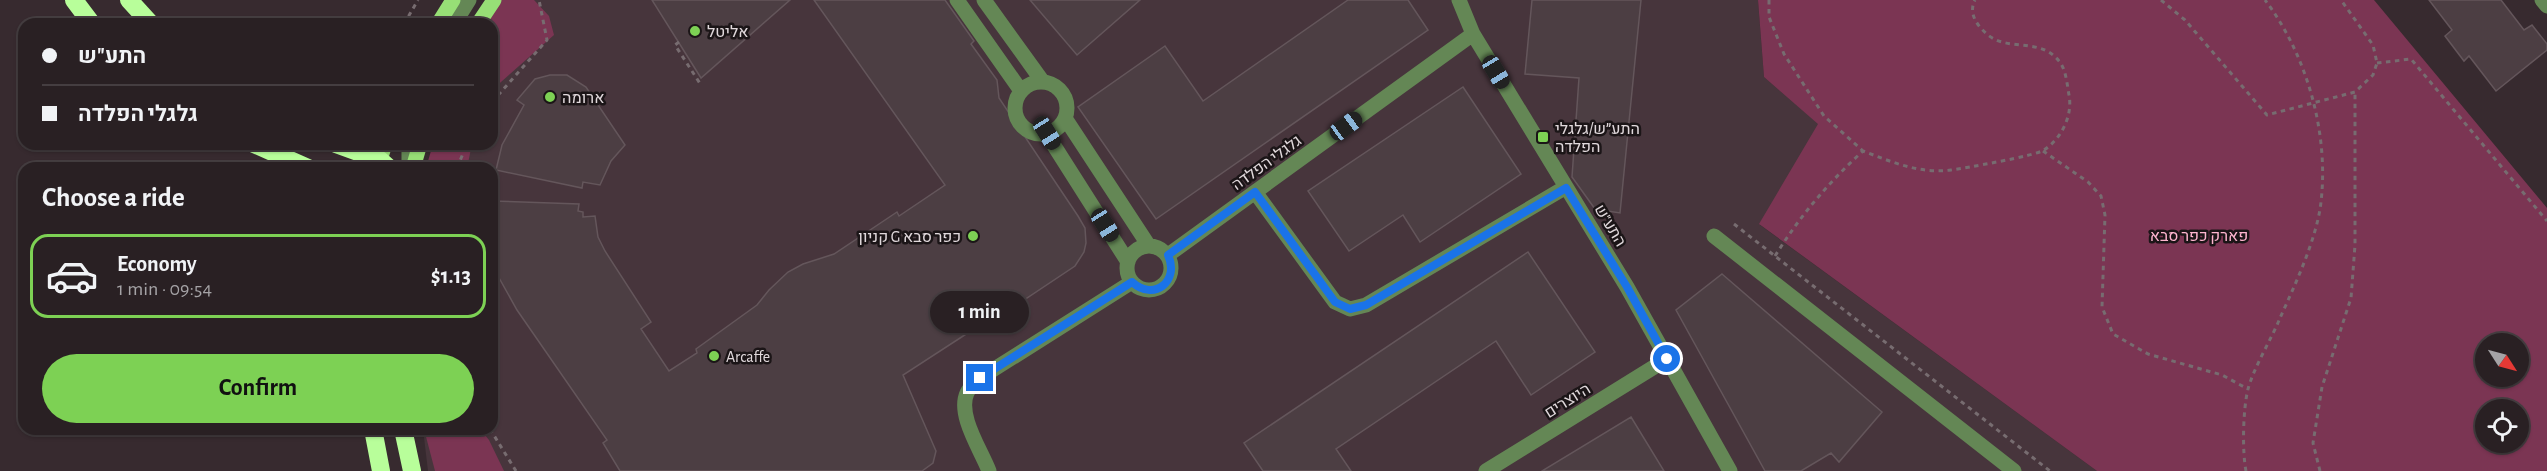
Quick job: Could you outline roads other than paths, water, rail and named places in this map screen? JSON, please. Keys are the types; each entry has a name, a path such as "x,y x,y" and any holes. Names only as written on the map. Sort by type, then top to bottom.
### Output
{"highway":[{"path":"74,0 88,18"},
{"path":"129,0 146,18"},
{"path":"268,150 294,162"},
{"path":"354,150 383,160"},
{"path":"374,435 381,471"},
{"path":"404,435 412,471"}],"main road":[{"path":"442,18 453,0"},
{"path":"482,18 494,0"}],"street":[{"path":"458,18 469,0"},
{"path":"957,0 1021,91"},
{"path":"984,0 1043,81 1058,88 1063,94 1066,102 1065,118 1149,246"},
{"name":"התע\"ש","path":"1459,0 1473,34 1627,287 1730,471"},
{"path":"2542,0 2547,6"},
{"name":"גלגלי הפלדה","path":"1168,255 1473,34"},
{"path":"1043,81 1035,82 1021,91 1015,105 1018,120 1030,132 1047,133 1054,130 1065,118"},
{"path":"1047,133 1128,262 1128,276 1132,282 1145,290 1160,288 1170,277 1172,269 1168,255 1156,247 1149,246 1136,250 1128,262"},
{"path":"1255,192 1335,302 1350,309 1366,305 1566,188"},
{"path":"1714,236 2014,471"},
{"path":"989,471 970,430 965,408 967,393 980,378 1132,282"},
{"name":"היוצרים","path":"1486,471 1667,359"}],"place":[{"name":"אליטל","path":"695,31"},
{"name":"ארומה","path":"550,97"},
{"name":"התע״ש/גלגלי הפלדה","path":"1543,137"},
{"name":"קניון G כפר סבא","path":"973,236"},
{"name":"Arcaffe","path":"714,356"}],"park label":[{"name":"פארק כפר סבא","path":"2199,235"}]}
